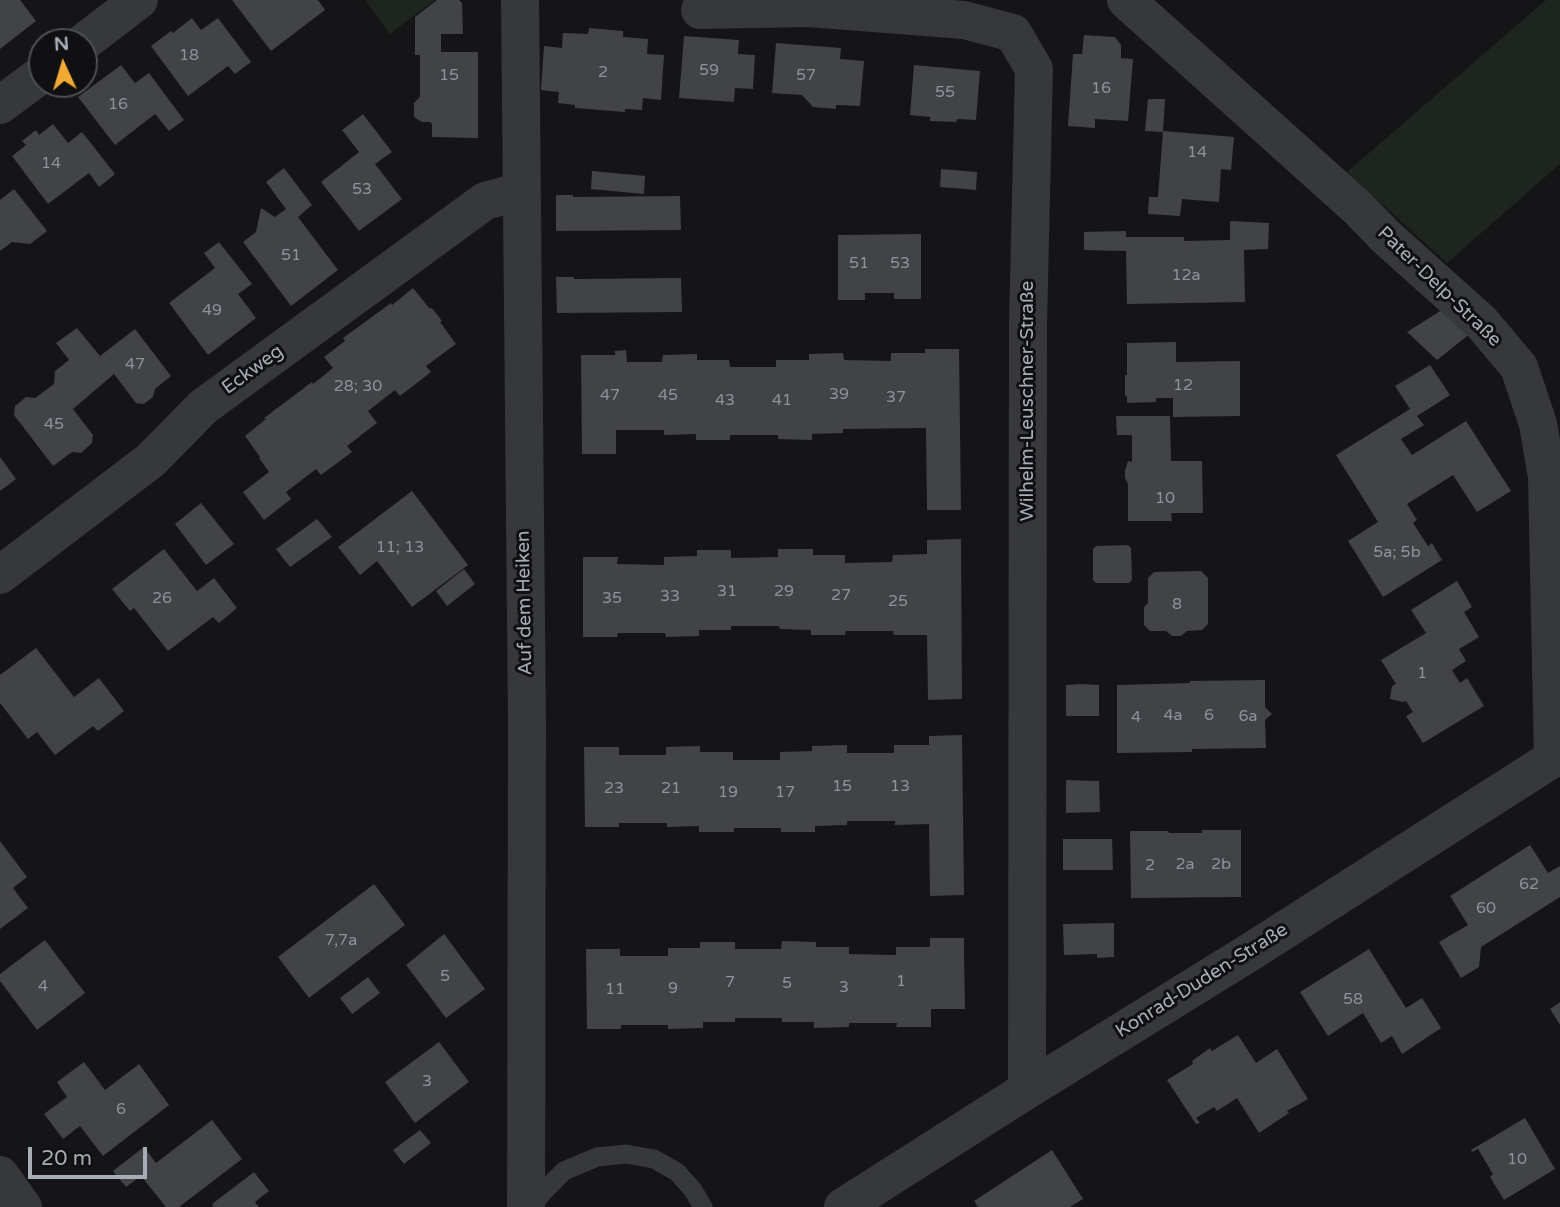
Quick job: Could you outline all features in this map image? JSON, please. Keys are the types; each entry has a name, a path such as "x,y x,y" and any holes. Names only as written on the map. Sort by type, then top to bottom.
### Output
{"street":[{"path":"98,31 139,0"},
{"name":"Auf dem Heiken","path":"520,0 527,723 528,1207"},
{"name":"Pater-Delp-Straße","path":"1126,0 1348,199 1480,322 1519,367 1538,424 1547,477 1556,756"},
{"name":"Wilhelm-Leuschner-Straße","path":"700,10 809,8 964,20 1013,33 1034,69 1028,324 1027,1090"},
{"path":"0,105 28,84"},
{"name":"Eckweg","path":"0,575 151,460 203,407 485,201 522,191"},
{"name":"Konrad-Duden-Straße","path":"843,1207 1247,954 1556,756"},
{"path":"0,1175 23,1207"}],"lane":[{"path":"528,1207 564,1171 597,1157 626,1154 654,1159 677,1172 693,1190 702,1207"}],"shaded area":[{"path":"365,0 435,0 390,34"},
{"path":"1546,0 1560,0 1560,164 1447,263 1347,172"}],"building":[{"path":"0,0 20,0 36,21 0,49"},
{"path":"232,0 318,0 325,10 271,51"},
{"path":"437,0 459,0 462,3 463,34 441,34 441,52 478,52 478,138 432,137 432,124 414,117 414,103 420,97 420,55 415,55 415,17"},
{"path":"192,18 201,30 218,18 251,62 235,74 228,66 188,96 151,46"},
{"path":"589,28 623,31 623,37 648,39 647,54 664,55 661,100 643,98 642,110 625,109 625,112 575,108 575,105 558,103 559,92 541,90 544,46 562,48 563,33 588,34"},
{"path":"1084,35 1115,37 1121,45 1121,58 1133,59 1128,121 1095,119 1095,128 1068,126 1073,54 1082,54"},
{"path":"684,36 739,40 738,54 755,55 753,89 735,88 734,102 679,98"},
{"path":"776,43 841,48 840,59 864,61 860,106 836,105 836,109 813,107 802,95 772,93"},
{"path":"121,65 135,83 149,73 184,120 169,131 155,114 115,145 79,98 98,98 98,82"},
{"path":"914,65 980,71 976,120 930,121 930,117 910,115"},
{"path":"1148,99 1165,99 1163,132 1145,131"},
{"path":"363,114 392,152 375,164 402,199 359,231 321,182 359,152 342,130"},
{"path":"53,124 68,143 82,132 115,174 99,187 89,173 48,204 12,156 26,145 22,141 36,130 39,135"},
{"path":"1163,131 1234,137 1231,170 1221,169 1219,202 1182,199 1180,216 1148,214 1149,197 1158,197"},
{"path":"284,168 312,205 298,217 338,270 291,306 243,242 256,232 261,208 275,217 286,209 266,182"},
{"path":"941,169 977,172 976,190 940,187"},
{"path":"592,171 645,176 644,194 591,189"},
{"path":"14,189 47,231 30,244 12,242 0,251 0,200"},
{"path":"556,195 680,196 681,230 556,231"},
{"path":"1230,221 1269,223 1268,249 1244,250 1245,302 1127,304 1126,251 1084,250 1084,232 1126,231 1126,237 1184,237 1184,241 1230,240"},
{"path":"921,234 921,299 894,299 894,293 865,293 865,300 838,300 838,235"},
{"path":"219,242 252,284 238,294 256,318 208,355 169,303 215,268 204,253"},
{"path":"556,277 681,278 682,312 557,313"},
{"path":"413,288 442,321 440,322 456,344 426,366 431,372 400,396 395,390 368,411 377,423 347,446 352,452 321,475 316,469 286,492 291,499 264,520 243,492 269,472 245,436 266,419 264,418 333,368 324,357 345,341 343,338"},
{"path":"1445,308 1471,333 1437,360 1407,332"},
{"path":"77,328 100,356 135,329 171,376 155,389 153,397 144,404 136,403 114,374 73,409 93,435 92,443 81,453 72,452 53,466 14,415 15,406 26,397 35,398 54,384 55,371 69,360 56,343"},
{"path":"1176,342 1176,362 1240,361 1240,416 1173,417 1173,398 1156,398 1156,402 1127,403 1127,343"},
{"path":"925,349 959,349 961,510 927,510 926,428 843,429 843,433 812,434 812,440 778,439 778,435 730,435 730,440 696,440 696,434 664,435 664,430 616,430 616,454 582,454 581,355 615,355 615,351 626,350 627,362 662,362 663,355 697,354 697,360 729,360 730,367 776,367 776,360 809,360 809,354 843,353 844,360 891,361 891,353 925,353"},
{"path":"1430,365 1450,395 1417,416 1424,425 1401,439 1412,455 1466,421 1511,491 1477,512 1453,475 1407,504 1417,520 1413,523 1428,546 1432,543 1442,560 1383,597 1348,541 1378,522 1336,455 1410,409 1395,386"},
{"path":"1116,416 1170,416 1171,461 1202,461 1203,513 1171,513 1172,521 1128,521 1128,484 1125,471 1128,461 1132,462 1132,435 1117,435"},
{"path":"0,457 16,479 0,491"},
{"path":"412,491 468,565 412,607 377,561 360,575 338,547"},
{"path":"201,503 234,544 206,565 175,524"},
{"path":"317,519 332,537 290,567 276,549"},
{"path":"961,539 962,699 928,700 927,635 894,635 893,631 846,631 845,635 811,635 811,630 780,629 779,626 731,626 731,630 699,630 699,636 666,637 665,633 618,633 617,637 583,637 583,557 618,557 617,564 664,565 664,557 697,556 697,550 731,550 731,558 778,557 778,549 813,549 813,555 845,555 845,563 892,562 893,555 927,554 927,540"},
{"path":"1128,545 1131,548 1132,580 1129,583 1096,583 1093,580 1093,549 1096,546"},
{"path":"164,549 197,591 214,578 237,608 219,623 213,617 168,651 134,608 130,611 112,589"},
{"path":"464,569 475,584 447,606 436,591"},
{"path":"1201,571 1208,578 1208,624 1202,630 1187,631 1181,636 1172,636 1166,631 1150,631 1144,625 1144,607 1148,603 1148,578 1154,572"},
{"path":"1457,581 1472,607 1464,612 1479,637 1459,649 1466,661 1452,670 1460,683 1467,678 1484,706 1423,743 1406,716 1413,712 1406,701 1390,699 1392,686 1396,684 1381,660 1426,633 1411,610"},
{"path":"36,648 74,697 99,678 124,711 98,731 93,726 55,755 37,732 28,739 0,703 0,675"},
{"path":"1265,680 1265,707 1272,714 1265,720 1266,748 1117,753 1117,685"},
{"path":"1066,685 1099,685 1099,716 1066,716"},
{"path":"962,735 964,895 930,896 929,824 895,825 895,821 847,821 847,825 815,826 815,832 781,832 781,828 734,828 734,832 699,832 699,826 667,827 667,823 619,823 619,827 585,827 584,747 619,747 619,755 666,755 666,747 700,746 700,752 733,752 733,760 780,760 780,752 812,751 812,746 847,745 847,753 894,753 894,745 929,745 929,736"},
{"path":"1066,780 1099,781 1100,812 1066,813"},
{"path":"1202,830 1241,830 1241,897 1131,898 1130,831 1202,833"},
{"path":"1063,839 1112,839 1113,870 1063,870"},
{"path":"0,841 27,877 13,888 28,908 0,929"},
{"path":"1530,845 1548,873 1560,866 1560,897 1481,947 1479,967 1461,978 1439,942 1468,925 1450,896"},
{"path":"374,884 405,925 309,998 278,957"},
{"path":"1114,923 1114,957 1097,958 1097,954 1064,955 1063,924"},
{"path":"444,934 485,989 446,1018 406,965"},
{"path":"930,938 964,938 965,1009 931,1009 931,1027 896,1027 897,1023 849,1023 849,1027 814,1028 814,1022 782,1022 782,1018 735,1018 735,1022 703,1022 703,1028 668,1029 668,1025 621,1025 621,1029 587,1029 586,949 620,949 620,956 668,956 668,948 700,948 700,942 735,942 735,949 781,949 782,941 816,942 816,947 849,947 849,954 896,955 896,947 930,947"},
{"path":"45,940 85,993 37,1030 0,981 0,974"},
{"path":"1369,949 1406,1008 1422,998 1441,1028 1402,1054 1392,1036 1381,1043 1363,1013 1328,1036 1300,992"},
{"path":"368,977 380,993 352,1014 340,998"},
{"path":"1560,1002 1560,1025 1550,1009"},
{"path":"1238,1035 1256,1063 1277,1049 1308,1099 1287,1111 1289,1113 1259,1133 1237,1098 1217,1111 1214,1107 1196,1118 1200,1123 1196,1124 1167,1080 1193,1064 1192,1061 1210,1048 1212,1051"},
{"path":"439,1042 469,1082 415,1123 385,1082"},
{"path":"84,1062 105,1090 139,1064 169,1105 103,1156 80,1126 63,1139 44,1114 67,1097 57,1082"},
{"path":"1525,1118 1555,1169 1504,1200 1478,1149 1472,1152 1471,1150"},
{"path":"212,1120 242,1159 179,1207 166,1207 141,1176 126,1187 113,1171 144,1147 156,1163"},
{"path":"420,1130 431,1143 404,1164 393,1150"},
{"path":"1052,1150 1083,1199 1070,1207 978,1207 974,1201"},
{"path":"254,1172 269,1191 255,1202 259,1207 214,1207 212,1204"}]}
